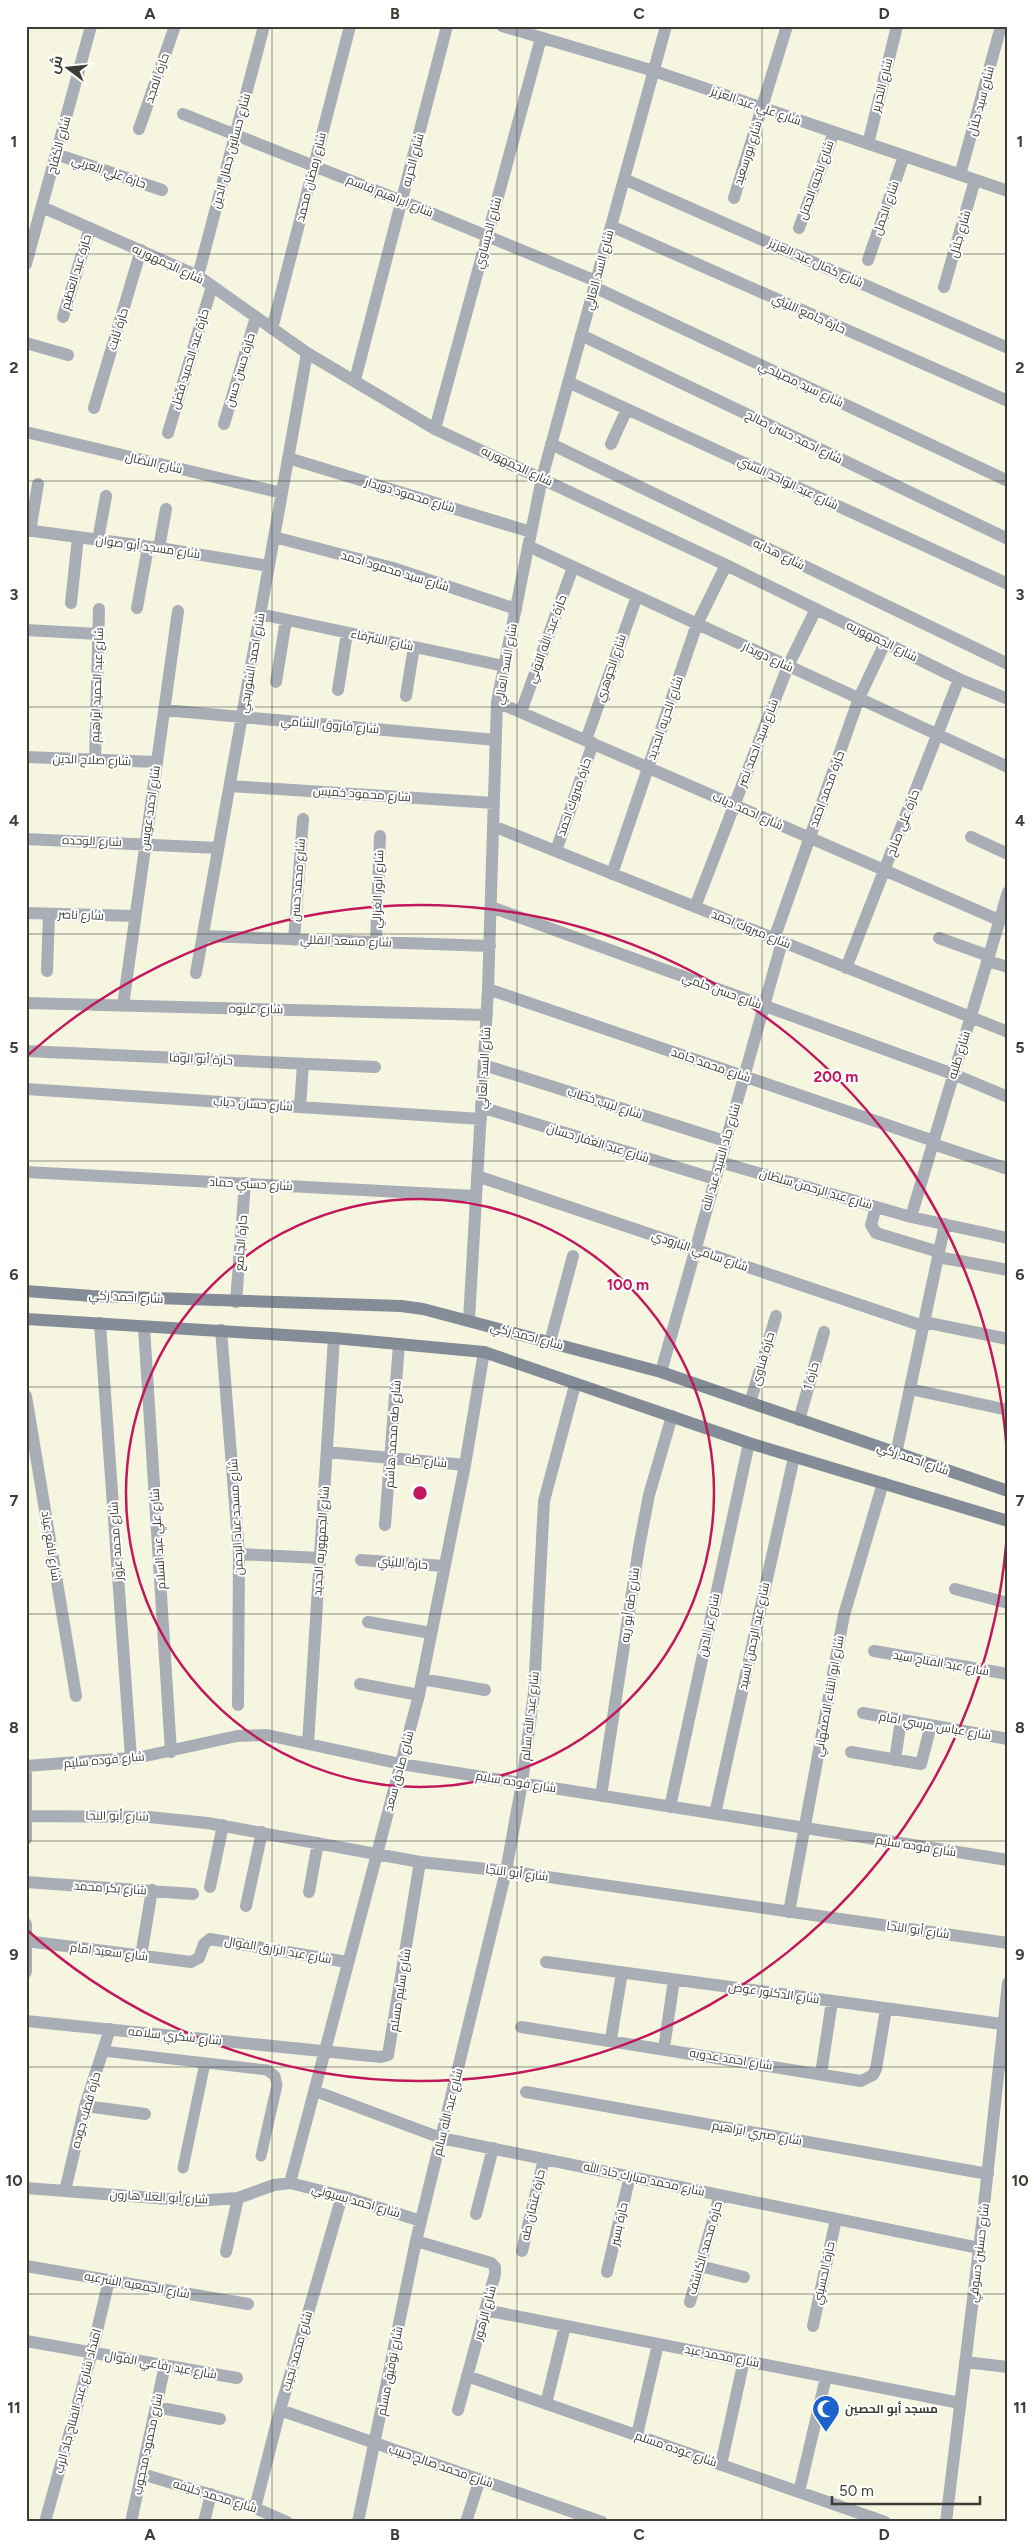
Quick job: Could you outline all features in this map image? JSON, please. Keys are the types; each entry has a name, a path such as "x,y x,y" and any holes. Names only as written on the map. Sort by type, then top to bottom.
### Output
{"street":[{"name":"شارع الكفاح","path":"26,264 91,26"},
{"name":"حارة المجد","path":"138,129 175,26"},
{"name":"شارع حسانين جمال الدين","path":"198,276 264,26"},
{"name":"شارع رمضان محمد","path":"272,328 350,26"},
{"name":"شارع الحريه","path":"355,380 447,26"},
{"name":"شارع علي عبد العزيز","path":"502,26 516,28 541,38 654,71 1008,191"},
{"name":"شارع السد العالي","path":"469,1320 490,946 497,702 542,478 666,26"},
{"name":"شارع بورسعيد","path":"734,198 787,26"},
{"name":"شارع التحرير","path":"868,144 897,26"},
{"name":"شارع سيد جلال","path":"960,175 1001,26"},
{"name":"شارع الدبساوي","path":"435,429 541,38"},
{"name":"شارع ابراهيم قاسم","path":"182,114 402,201 595,284"},
{"name":"شارع ناحيه الجمل","path":"799,228 834,132"},
{"name":"حارة علي العربي","path":"56,154 162,190"},
{"name":"شارع الجمل","path":"868,260 904,156"},
{"name":"شارع كمال عبد العزيز","path":"624,179 1008,348"},
{"name":"شارع جلال","path":"944,287 975,180"},
{"name":"شارع الجمهوريه","path":"42,207 198,276 307,353 435,429 726,565 959,679 1008,699"},
{"name":"حارة جامع الليثي","path":"611,226 1008,401"},
{"name":"حارة عبد العظيم","path":"63,317 90,228"},
{"name":"حارة ثابت","path":"94,408 141,250"},
{"name":"شارع سيد مصيلحي","path":"595,284 1008,481"},
{"name":"حارة عبد الحميد فضل","path":"168,433 212,286"},
{"name":"حارة حسن حسن","path":"224,424 256,317"},
{"name":"شارع احمد حسن صالح","path":"581,335 1008,539"},
{"path":"26,343 68,355"},
{"name":"شارع احمد الشوربجي","path":"196,973 307,353"},
{"name":"شارع عبد الواحد السني","path":"568,382 1008,584"},
{"path":"611,444 627,409"},
{"name":"شارع النضال","path":"26,432 282,493"},
{"name":"شارع هدايه","path":"551,444 1008,664"},
{"name":"شارع محمود دويدار","path":"288,458 531,532"},
{"path":"28,530 38,484"},
{"path":"98,540 106,496"},
{"path":"137,608 153,547 166,509"},
{"name":"شارع مسجد أبو صوان","path":"28,530 153,547 269,566"},
{"path":"71,603 78,537"},
{"name":"شارع سيد محمود احمد","path":"274,537 392,568 516,609"},
{"name":"شارع دويدار","path":"528,546 1008,767"},
{"name":"شارع الحريه الجديد","path":"612,874 697,624 726,565"},
{"name":"حارة عبد الله التوني","path":"521,712 573,567"},
{"name":"شارع الجوهري","path":"589,742 637,596"},
{"name":"شارع عبد الحميد ابراهيم","path":"95,760 99,609"},
{"name":"شارع سيد احمد نصر","path":"695,907 788,666 816,609"},
{"name":"شارع احمد عويس","path":"123,1006 178,611"},
{"name":"شارع الشرفاء","path":"260,614 504,666"},
{"path":"276,682 286,620"},
{"path":"26,630 99,634"},
{"path":"338,690 347,633"},
{"name":"حارة محمد احمد","path":"778,940 810,838 859,698 885,643"},
{"path":"406,696 414,647"},
{"name":"حارة علي صالح","path":"846,968 959,679"},
{"name":"شارع احمد دياب","path":"497,702 999,920"},
{"name":"شارع فاروق الشامي","path":"164,710 496,740"},
{"name":"حارة مبروك احمد","path":"556,851 589,742"},
{"name":"شارع صلاح الدين","path":"26,757 157,762"},
{"name":"شارع محمود خميس","path":"230,786 494,803"},
{"name":"شارع محمد حسن","path":"294,940 303,820"},
{"name":"شارع مبروك احمد","path":"494,826 1008,1032"},
{"name":"شارع انور الغزالي","path":"376,942 380,836"},
{"path":"971,838 1008,854"},
{"name":"شارع الوحده","path":"26,839 146,843 218,848"},
{"name":"شارع طلبه","path":"911,1217 1008,892"},
{"name":"شارع حسن حلمي","path":"491,907 953,1074 1008,1096"},
{"name":"شارع ناصر","path":"26,913 136,916"},
{"path":"47,971 49,914"},
{"name":"شارع مسعد القللي","path":"203,936 490,946"},
{"path":"940,938 1008,967"},
{"name":"شارع جاد السيد عبد الله","path":"661,1372 764,1006 778,940"},
{"name":"شارع محمد حامد","path":"488,989 744,1076 1008,1169"},
{"name":"شارع عليوه","path":"26,1003 486,1015"},
{"name":"حارة أبو الوفا","path":"26,1051 375,1067"},
{"path":"300,1107 303,1064"},
{"name":"شارع لبيب خطاب","path":"484,1065 726,1141"},
{"name":"شارع حسان دياب","path":"26,1088 300,1107 481,1113"},
{"name":"شارع عبد الغفار حسان","path":"481,1113 715,1179"},
{"name":"شارع عبد الرحمن سلطان","path":"720,1162 911,1217 1008,1238"},
{"name":"شارع حسني حماد","path":"26,1172 476,1196"},
{"name":"شارع سامي البارودي","path":"477,1176 924,1324 1008,1339"},
{"name":"حارة الجامع","path":"236,1302 245,1183"},
{"path":"876,1207 871,1225 876,1233 938,1255 1008,1270"},
{"path":"896,1454 945,1224"},
{"path":"550,1342 573,1256"},
{"name":"شارع احمد زكي","path":"26,1291 92,1296 236,1302 401,1306 469,1320 661,1372 1008,1491"},
{"name":"حارة قناوى","path":"750,1403 776,1316"},
{"path":"26,1319 334,1338 484,1352 749,1444 1008,1521"},
{"name":"شارع محمد عزوز","path":"100,1323 132,1758"},
{"name":"شارع علي عبد السلام","path":"144,1327 172,1752"},
{"name":"شارع مسجد عباد الرحمن","path":"221,1330 239,1554 238,1705"},
{"name":"حارة 1","path":"798,1420 824,1332"},
{"name":"شارع الجمهوريه الجديد","path":"308,1744 334,1338"},
{"name":"شارع طه محمد هاشم","path":"385,1524 392,1458 399,1344"},
{"name":"شارع صادق سعد","path":"290,2183 419,1695 484,1352"},
{"name":"شارع عبد الله سالم","path":"421,2221 506,1871 522,1783 535,1675 544,1501 575,1385"},
{"path":"910,1389 1008,1410"},
{"name":"شارع نافع عياد","path":"26,1396 76,1696"},
{"name":"شارع طه أبو ريه","path":"600,1796 639,1547 649,1495 672,1416"},
{"name":"شارع عز الدين","path":"670,1807 749,1444"},
{"name":"شارع طه","path":"327,1452 464,1465"},
{"name":"شارع عبد الرحمن السيد","path":"715,1814 794,1457"},
{"name":"شارع ابو الثناء الاصفهاني","path":"789,1912 844,1615 883,1483"},
{"path":"239,1554 320,1558"},
{"name":"حارة الليثي","path":"361,1560 444,1566"},
{"path":"955,1589 1008,1603"},
{"path":"368,1622 431,1633"},
{"name":"شارع عبد الفتاح سيد","path":"874,1651 1008,1674"},
{"path":"422,1678 485,1690"},
{"path":"360,1684 419,1695"},
{"name":"شارع عباس مرسي امام","path":"863,1713 1008,1739"},
{"path":"895,1760 901,1720"},
{"path":"851,1752 921,1764 931,1725"},
{"name":"شارع فوده سليم","path":"26,1766 132,1758 172,1752 218,1740 251,1735 267,1735 402,1764 1008,1860"},
{"path":"26,1766 26,1839"},
{"name":"شارع أبو النجا","path":"26,1816 150,1817 223,1825 420,1862 506,1871 1008,1943"},
{"path":"210,1887 223,1825"},
{"path":"246,1906 262,1832"},
{"path":"309,1892 318,1843"},
{"name":"شارع سليم مسلم","path":"325,2051 382,2057 388,2055 420,1862"},
{"name":"شارع بكر محمد","path":"26,1882 193,1894"},
{"path":"141,1956 152,1890"},
{"path":"26,1924 26,1972"},
{"name":"شارع عبد الرازق الفوال","path":"191,1962 199,1958 204,1944 210,1939 348,1962"},
{"name":"شارع سعيد امام","path":"26,1941 191,1962"},
{"name":"شارع الدكتور عوض","path":"546,1962 886,2009 1005,2017"},
{"path":"611,2039 622,1972"},
{"path":"664,2048 674,1980"},
{"name":"شارع حسنين دسوقي","path":"946,2522 988,2174 1003,2071 1008,1983"},
{"path":"821,2074 832,2001"},
{"name":"شارع احمد عدويه","path":"522,2026 861,2081 873,2075 886,2009"},
{"name":"شارع شكري سلامه","path":"26,2021 325,2051"},
{"name":"حارة قطب جوده","path":"64,2191 85,2106 110,2029"},
{"name":"شارع محمد مبارك جاد الله","path":"314,2091 442,2138 979,2248"},
{"name":"شارع صبري ابراهيم","path":"526,2092 988,2174"},
{"path":"85,2106 144,2114"},
{"path":"476,2214 493,2148"},
{"name":"حارة عثمان طه","path":"522,2251 544,2159"},
{"name":"حارة بسير","path":"607,2272 630,2176"},
{"name":"شارع احمد بسيوني","path":"290,2183 342,2196 421,2221"},
{"name":"شارع أبو العلا هارون","path":"26,2188 195,2201 238,2198 274,2185 290,2183"},
{"name":"حارة محمد الكاشف","path":"690,2302 720,2195"},
{"name":"شارع محمد نجيب","path":"255,2508 280,2410 342,2196"},
{"path":"226,2252 238,2198"},
{"name":"حارة الحسيني","path":"813,2326 836,2219"},
{"name":"شارع توفيق مسلم","path":"358,2522 421,2221"},
{"name":"شارع الزهور","path":"416,2241 491,2263 495,2267 495,2274 458,2410"},
{"name":"شارع الجمعيه الشرعيه","path":"26,2266 248,2304"},
{"path":"700,2266 744,2278"},
{"name":"امتداد شارع عبد الفتاح جاد الرب","path":"45,2522 92,2352 109,2280"},
{"name":"شارع محمد عيد","path":"485,2310 960,2403"},
{"path":"546,2404 566,2326"},
{"name":"شارع عيد رفاعي الفوال","path":"26,2341 237,2378"},
{"path":"637,2435 658,2344"},
{"path":"721,2464 744,2360"},
{"path":"966,2362 1008,2367"},
{"name":"شارع محمود محجوب","path":"131,2522 165,2365"},
{"name":"شارع عوده مسلم","path":"467,2376 885,2522"},
{"path":"798,2492 826,2377"},
{"path":"156,2407 220,2420"},
{"name":"شارع محمد صالح حبيب","path":"280,2410 602,2522"},
{"name":"شارع محمد خليفه","path":"142,2474 255,2508 287,2522"},
{"path":"466,2522 480,2480"},
{"path":"204,2522 211,2494"}],"lane":[{"path":"103,2051 267,2070 274,2076 277,2085 261,2156"},
{"path":"183,2168 205,2063"}],"place":[{"name":"مسجد أبو الحصين","path":"826,2433"}]}
